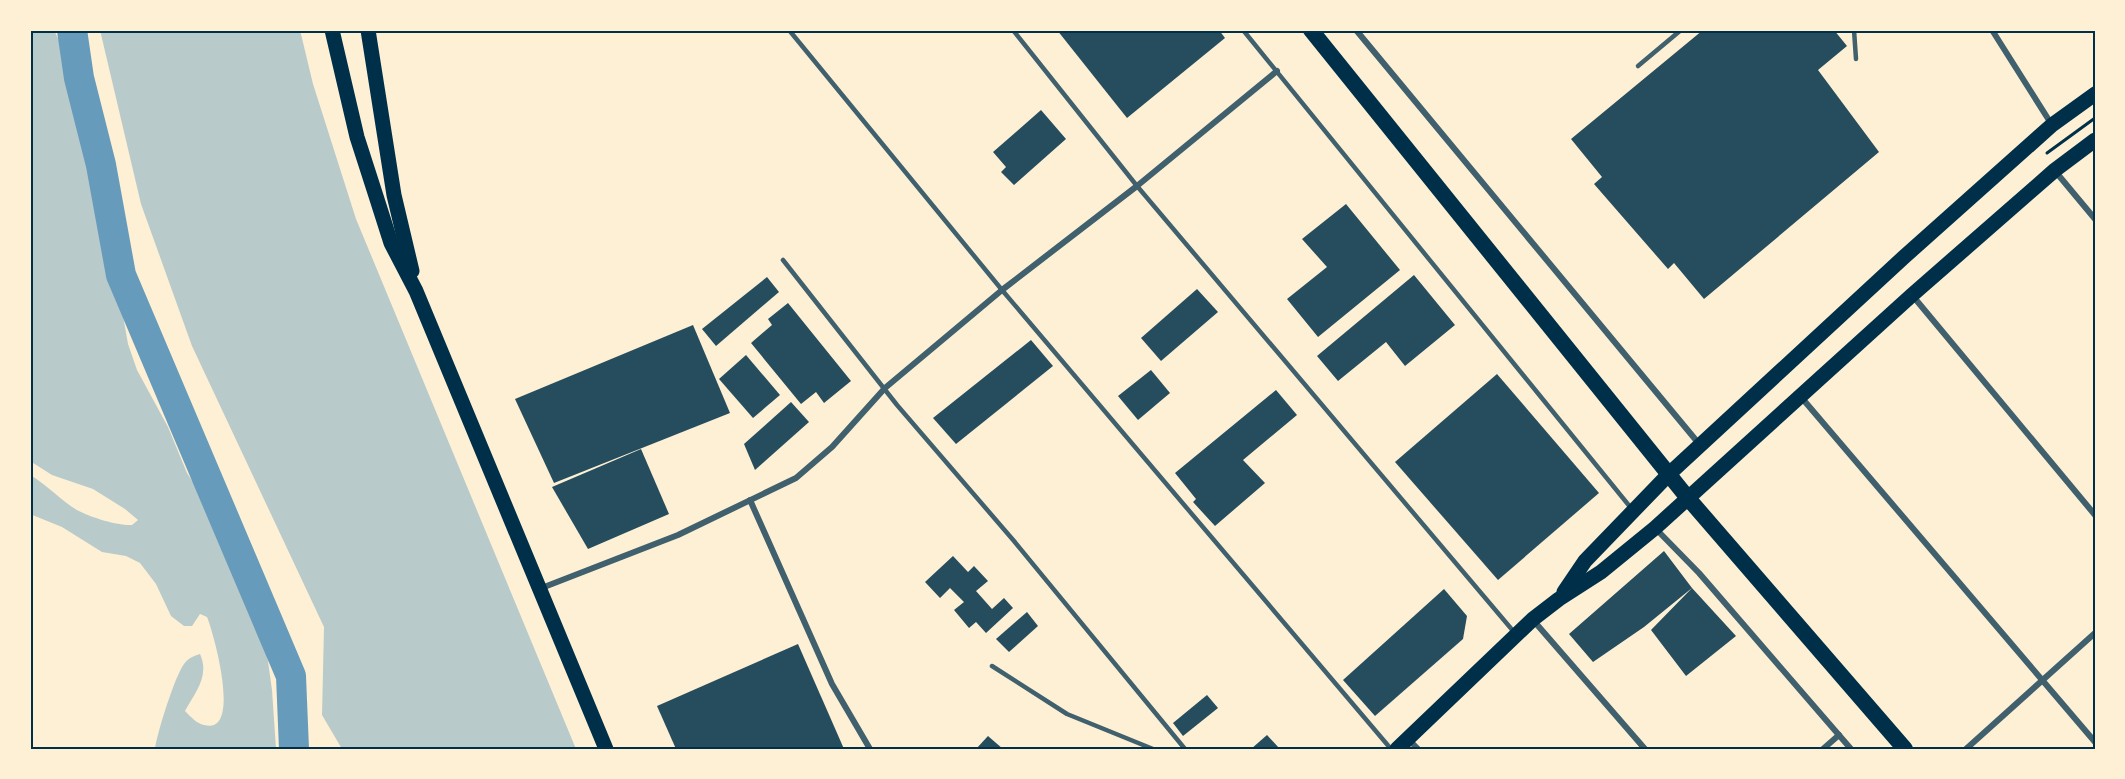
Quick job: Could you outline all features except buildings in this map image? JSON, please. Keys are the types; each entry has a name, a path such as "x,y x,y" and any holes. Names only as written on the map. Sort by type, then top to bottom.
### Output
{"highway":[{"path":"1311,30 1688,497 1905,749"}],"main road":[{"path":"332,30 357,137 392,243 416,291 606,749"},
{"path":"368,30 394,195 416,291"},
{"path":"1559,599 1586,561 1669,474 1904,257 2052,125 2095,95"},
{"path":"1408,746 1533,619 1601,572 1655,528 1912,295 2055,170 2095,140"}],"street":[{"path":"1356,30 1701,446"},
{"path":"1992,30 2052,125"},
{"path":"539,589 678,535 796,478 832,447 885,388 1002,290 1137,186 1277,71"},
{"path":"2055,170 2095,219"},
{"path":"1912,295 2095,515"},
{"path":"1800,397 2095,742"},
{"path":"750,500 832,684 870,749"},
{"path":"1655,528 1699,573 1851,749"},
{"path":"1533,619 1645,749"},
{"path":"1966,749 2095,633"},
{"path":"1823,749 1839,735"}],"lane":[{"path":"789,30 1002,290 1391,749"},
{"path":"1013,30 1137,186 1516,635"},
{"path":"1243,30 1634,512"},
{"path":"1638,66 1681,30"},
{"path":"1854,30 1856,59"},
{"path":"783,260 897,405 1014,541 1185,749"},
{"path":"992,666 1067,714 1153,749"}],"shaded area":[{"path":"30,30 54,30 69,62 78,92 82,124 88,141 93,189 109,237 128,344 137,370 168,427 187,473 220,523 222,541 250,605 267,654 276,749 155,749 176,680 187,660 200,654 203,670 197,691 185,711 204,725 216,724 222,715 224,699 219,660 207,617 200,614 192,626 184,626 171,616 156,584 140,563 126,556 102,552 62,527 30,514 30,475 69,505 86,514 127,525 132,525 138,520 93,489 52,475 30,461"},
{"path":"100,30 300,30 313,84 356,219 576,749 342,749 322,715 324,627 192,346 141,204"}],"waterway":[{"path":"72,30 79,78 101,165 121,275 291,676 294,749"}]}
